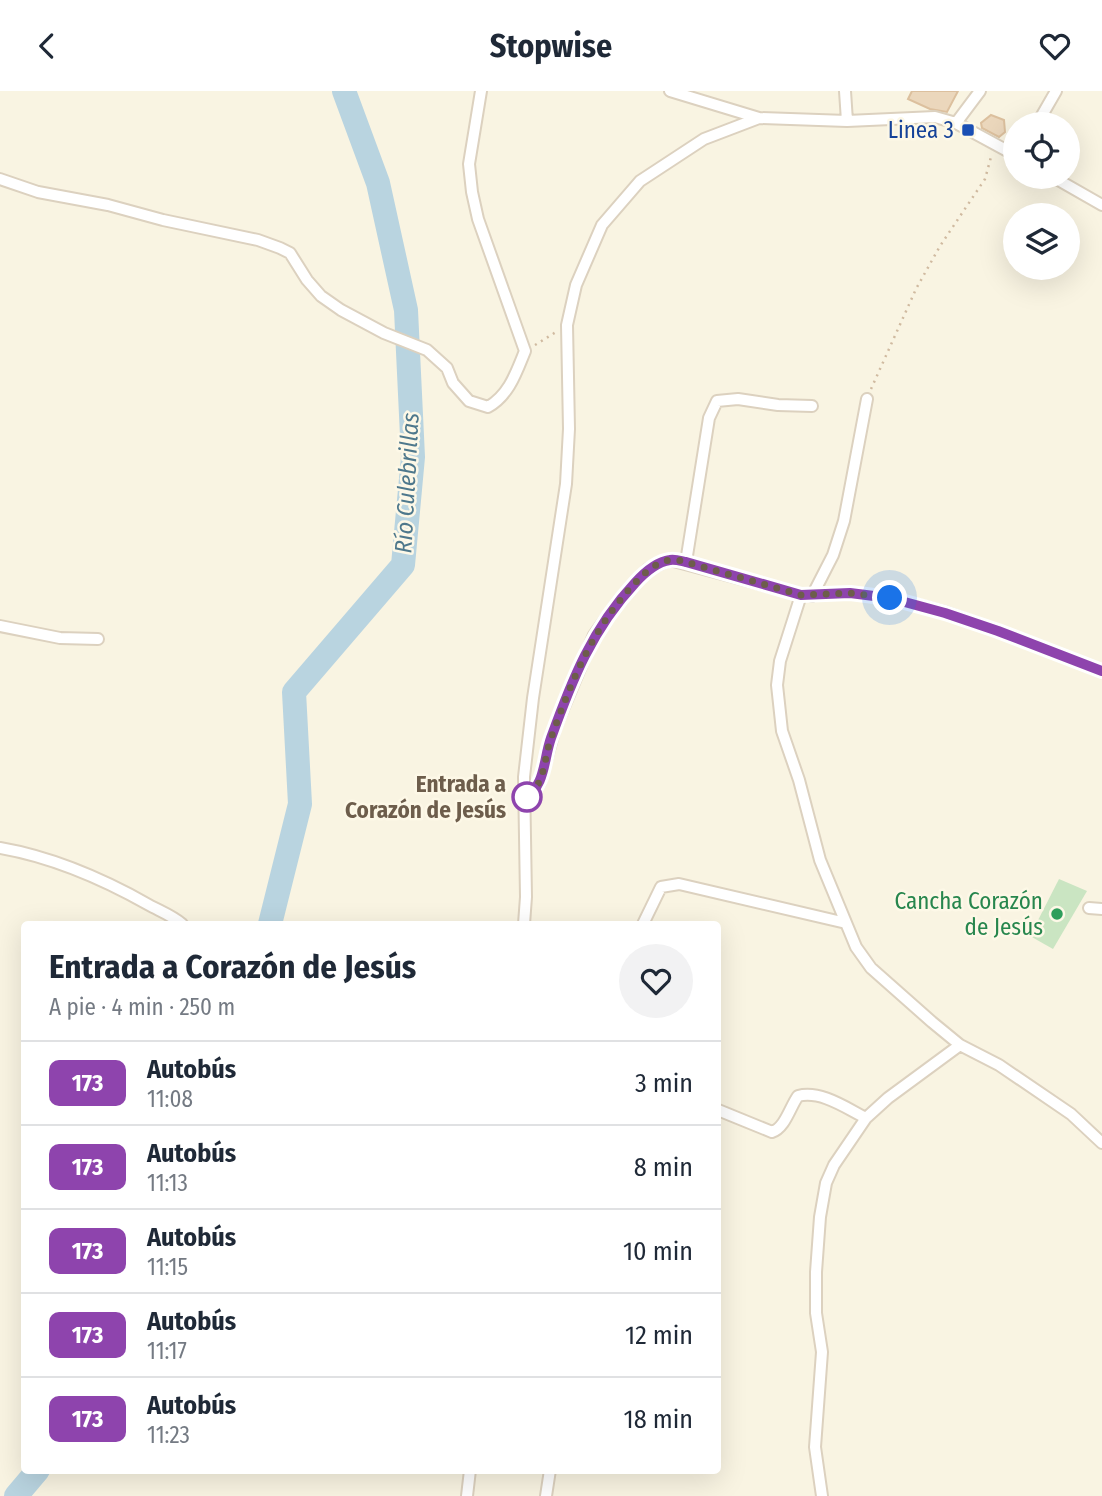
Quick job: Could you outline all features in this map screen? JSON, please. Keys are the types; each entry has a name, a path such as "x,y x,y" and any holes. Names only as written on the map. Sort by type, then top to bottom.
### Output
{"street":[{"path":"0,179 38,192 108,205 163,220 258,240 280,248 290,253 321,296 384,333 438,357 447,368 453,383 469,401 488,407 501,400 525,351 471,192 469,164 481,91"},
{"path":"670,91 760,118 847,121 935,117 956,123 1003,149"},
{"path":"845,91 847,121"},
{"path":"956,123 979,91"},
{"path":"1044,112 1056,91"},
{"path":"524,921 524,776 533,698 566,484 569,429 567,324 576,285 602,225 640,181 704,139 760,118"},
{"path":"1074,189 1102,205"},
{"path":"686,562 709,418 717,401 738,399 778,405 812,406"},
{"path":"867,399 844,520 833,555 806,596 780,661 777,685 781,721 820,860 856,947 871,968 960,1045 999,1065 1071,1114 1102,1143"},
{"path":"524,799 534,792 540,782 555,728 594,635 620,599 648,569 670,560 686,562 806,596 850,593 890,598 998,631 1102,671"},
{"path":"0,626 60,638 97,639"},
{"path":"0,848 39,857 72,869 128,893 177,921"},
{"path":"644,921 661,887 679,884 846,923"},
{"path":"1089,908 1102,909"},
{"path":"822,1496 815,1447 821,1381 821,1352 816,1313 820,1217 826,1183 834,1165 866,1118 888,1098 960,1045"},
{"path":"721,1111 772,1132 777,1131 798,1096 806,1094 820,1096 866,1118"},
{"path":"467,1496 470,1474"},
{"path":"546,1496 549,1474"}],"path":[{"path":"867,399 916,289 940,246 985,179 994,145"},
{"path":"525,351 567,324"}],"green space":[{"name":"Cancha Corazón de Jesús","path":"1059,879 1087,891 1053,949 1030,936"}],"building":[{"path":"912,91 958,91 947,112 930,109 908,99"},
{"path":"991,115 1003,120 1003,134 999,137 982,128 981,123"}],"waterway":[{"name":"Río Culebrillas","path":"271,921 300,804 294,692 403,565 413,457 406,310 378,183 344,91"},
{"name":"Río Culebrillas","path":"16,1496 35,1474"}],"bus line":[{"name":"173","path":"524,799 534,792 540,782 548,746 594,635 620,599 648,569 670,560 686,562 801,595 850,593 890,598 998,631 1102,671"}],"place":[{"name":"Linea 3","path":"968,130"},
{"name":"Entrada a Corazón de Jesús","path":"527,797"},
{"name":"Cancha Corazón de Jesús","path":"1057,914"}],"route":[{"path":"527,797 524,799 534,792 540,782 548,746 594,635 620,599 648,569 670,560 686,562 801,595 850,593 890,598"}]}
